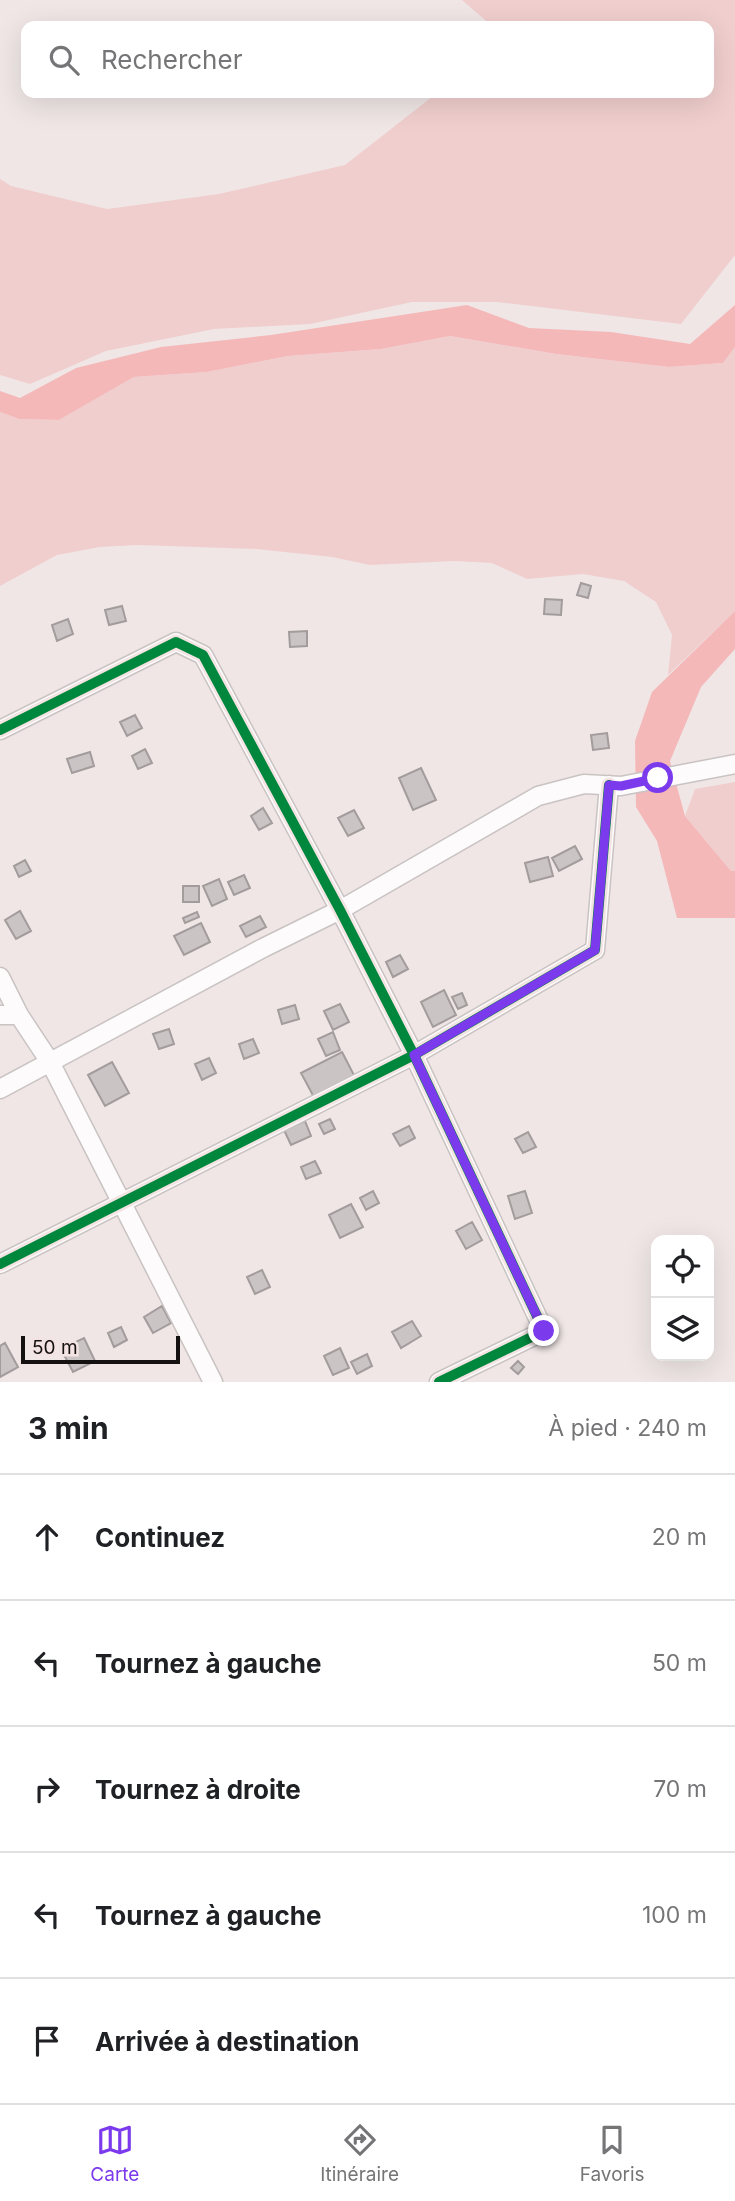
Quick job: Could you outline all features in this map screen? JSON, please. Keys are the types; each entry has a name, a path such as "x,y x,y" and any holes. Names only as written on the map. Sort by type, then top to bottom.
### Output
{"street":[{"path":"0,730 176,642 203,655 340,910 414,1055 544,1331 439,1382"},
{"path":"0,1089 263,948 340,910 538,796 584,784 615,785 735,764"},
{"path":"0,1264 414,1055 595,950 615,785"},
{"path":"0,977 19,1015 50,1062 213,1382"},
{"path":"0,1015 19,1015"}],"shaded area":[{"path":"462,0 735,0 735,255 681,324 497,302 412,302 310,324 214,329 106,351 30,384 0,375 0,179 11,186 107,209 219,194 345,165 431,98 714,98 714,21 486,21"},
{"path":"467,305 529,328 611,332 690,344 735,305 735,347 723,363 669,367 556,354 450,336 381,349 288,356 207,372 134,377 59,420 19,419 0,412 0,391 20,398 76,368 161,347 271,335"},
{"path":"450,336 556,354 669,367 723,363 735,347 735,611 668,675 672,635 656,602 624,581 583,574 527,579 492,563 454,561 370,565 332,557 256,549 138,545 100,547 57,555 0,586 0,412 19,419 59,420 134,377 207,372 288,356 381,349"},
{"path":"735,611 735,649 701,687 670,761 685,816 731,871 735,871 735,918 677,918 657,841 636,807 635,741 652,692"},
{"path":"735,782 735,871 731,871 685,816 695,789"}],"building":[{"path":"581,583 591,586 588,598 577,595"},
{"path":"545,599 562,600 561,615 544,614"},
{"path":"122,606 126,621 109,625 105,610"},
{"path":"68,619 73,634 57,641 52,625"},
{"path":"307,631 307,646 290,647 289,632"},
{"path":"135,715 142,728 127,736 120,722"},
{"path":"607,733 609,748 593,750 591,735"},
{"path":"145,749 152,763 138,769 132,756"},
{"path":"90,752 94,766 72,773 67,759"},
{"path":"421,768 436,800 413,810 399,778"},
{"path":"263,808 272,823 259,830 251,816"},
{"path":"354,810 364,828 348,836 338,818"},
{"path":"575,846 582,859 559,871 552,858"},
{"path":"548,857 553,876 530,882 525,863"},
{"path":"25,860 31,871 19,877 14,866"},
{"path":"244,875 250,888 234,895 228,882"},
{"path":"219,879 227,899 212,906 203,886"},
{"path":"183,886 199,886 199,902 183,902"},
{"path":"20,911 31,931 16,939 5,920"},
{"path":"197,912 199,917 185,923 183,918"},
{"path":"260,916 266,927 246,937 240,926"},
{"path":"201,923 210,942 184,955 174,936"},
{"path":"400,955 408,969 393,977 386,962"},
{"path":"444,990 456,1015 433,1027 421,1002"},
{"path":"462,993 467,1005 458,1009 452,997"},
{"path":"340,1004 349,1022 333,1030 324,1011"},
{"path":"295,1005 299,1019 282,1024 278,1010"},
{"path":"169,1029 174,1044 159,1049 153,1034"},
{"path":"333,1032 340,1050 326,1056 318,1039"},
{"path":"253,1039 259,1053 244,1059 239,1044"},
{"path":"342,1052 357,1081 316,1101 301,1073"},
{"path":"209,1058 216,1073 202,1080 195,1064"},
{"path":"112,1062 129,1093 105,1106 88,1075"},
{"path":"330,1119 335,1129 324,1134 319,1124"},
{"path":"305,1121 311,1136 291,1145 284,1130"},
{"path":"409,1126 415,1138 400,1146 393,1134"},
{"path":"528,1132 536,1147 523,1153 515,1139"},
{"path":"315,1161 321,1173 306,1179 301,1167"},
{"path":"373,1191 379,1203 366,1210 360,1198"},
{"path":"525,1191 532,1213 515,1219 508,1196"},
{"path":"351,1204 363,1227 340,1238 329,1215"},
{"path":"472,1222 482,1240 466,1249 456,1231"},
{"path":"262,1270 270,1287 255,1294 247,1277"},
{"path":"162,1306 171,1323 153,1333 144,1317"},
{"path":"412,1321 421,1336 401,1348 392,1332"},
{"path":"121,1327 127,1340 114,1347 108,1333"},
{"path":"84,1338 95,1361 73,1372 61,1349"},
{"path":"5,1343 18,1367 0,1377 0,1346"},
{"path":"340,1348 349,1368 333,1375 324,1356"},
{"path":"367,1354 372,1366 357,1374 351,1362"},
{"path":"518,1361 524,1367 518,1374 511,1368"}],"cycle path":[{"path":"0,730 176,642 203,655 340,910 414,1055 544,1331 439,1382"},
{"path":"0,1264 414,1055 595,950 609,785"}],"route":[{"path":"544,1331 414,1055 595,950 609,785 621,786 658,778"}]}
